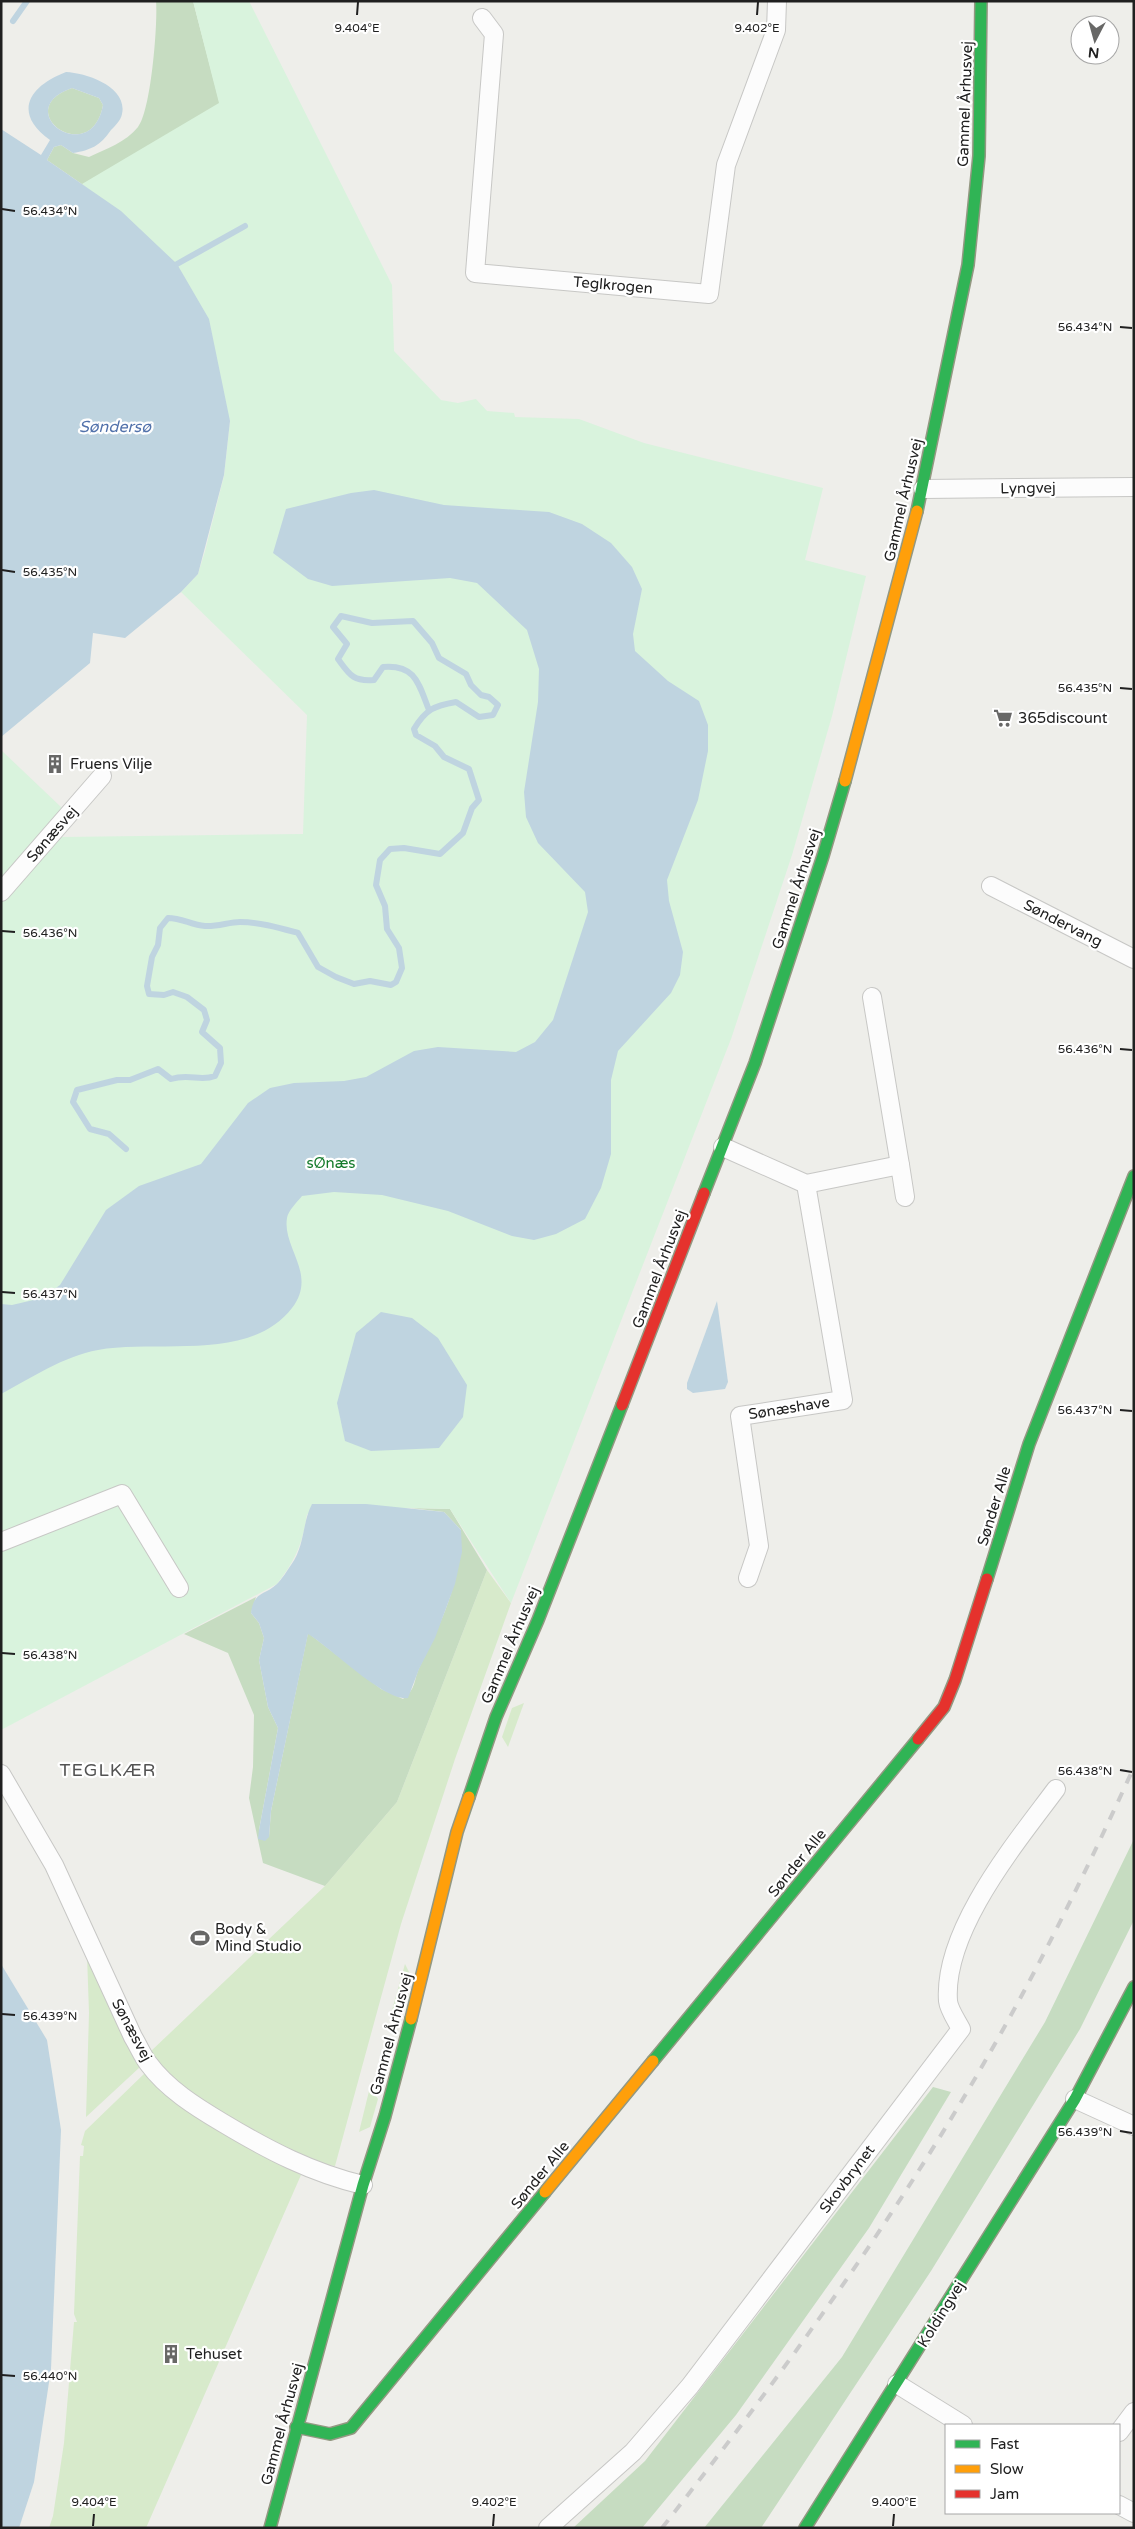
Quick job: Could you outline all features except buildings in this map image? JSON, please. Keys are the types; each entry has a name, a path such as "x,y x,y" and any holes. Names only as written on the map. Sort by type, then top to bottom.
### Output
{"street":[{"name":"Teglkrogen","path":"482,18 494,34 475,274 709,294 726,165 776,30 777,1"},
{"name":"Gammel Århusvej","path":"270,2528 363,2185 385,2116 418,1992 453,1846 489,1738 538,1620 755,1063 823,856 864,715 923,489 968,265 979,156 981,1"},
{"name":"Lyngvej","path":"923,489 1134,487"},
{"name":"Sønæsvej","path":"1,892 102,776"},
{"name":"Søndervang","path":"991,886 1134,959"},
{"path":"872,996 905,1197"},
{"path":"723,1146 806,1184 900,1165"},
{"name":"Sønder Alle","path":"296,2427 326,2436 341,2434 351,2428 944,1707 955,1680 1029,1444 1134,1176"},
{"name":"Sønæshave","path":"748,1578 759,1546 740,1416 844,1400 806,1184"},
{"path":"1,1542 122,1494 178,1588"},
{"name":"Sønæsvej","path":"1,1774 54,1865 133,2036 148,2064 172,2088 264,2148 331,2177 363,2185"},
{"name":"Skovbrynet","path":"548,2528 632,2452 690,2386 961,2029 948,2003 949,1976 958,1943 999,1867 1056,1789"},
{"name":"Koldingvej","path":"805,2528 1075,2099 1134,1987"},
{"path":"1075,2099 1134,2126"},
{"path":"897,2384 961,2424"},
{"path":"1120,2431 1134,2412"},
{"path":"1120,2506 1134,2513"}],"green space":[{"path":"156,1 193,1 266,281 230,421 209,319 121,211 47,160 54,147 61,145 73,153 89,157 122,141 138,127 143,118 150,86 155,47"},
{"name":"sØnæs","path":"193,1 249,1 392,285 394,351 441,400 458,403 476,399 487,411 514,413 515,417 579,419 644,443 823,488 805,560 866,576 832,716 792,855 731,1039 511,1603 450,1509 411,1508 307,1514 297,1551 277,1584 1,1730 1,900 52,843 62,837 303,834 307,715 181,592 198,574 205,551 224,476 230,421 177,264 82,184 219,103"},
{"path":"72,88 99,98 103,105 96,124 84,133 71,134 59,129 51,120 48,109 54,98"},
{"path":"1,750 61,807 61,814 1,883"},
{"path":"411,1508 450,1509 487,1570 397,1802 325,1886 263,1863 249,1798 253,1767 254,1715 228,1653 184,1634 256,1597 251,1613 259,1623 264,1638 259,1660 268,1707 278,1728 259,1830 269,1837 271,1811 308,1633 381,1689 403,1699 413,1688 420,1666 449,1601 458,1566 461,1530 444,1512"},
{"path":"487,1570 511,1603 455,1759 401,1924 335,2166 316,2162 271,2143 223,2115 181,2086 166,2073 150,2052 325,1886 397,1802"},
{"path":"524,1703 508,1747 502,1737 512,1708"},
{"path":"1134,1839 1134,1920 1080,2029 931,2271 761,2528 704,2528 842,2357 1045,2022"},
{"path":"87,1955 140,2067 86,2117 89,2013"},
{"path":"405,1964 411,1976 403,2004 392,2010"},
{"path":"145,2073 196,2115 301,2175 146,2528 49,2528 53,2516 64,2443 74,2322 77,2322 74,2314 80,2156 83,2156 84,2146 81,2145 85,2131"},
{"path":"370,2087 378,2099 370,2127 359,2132"},
{"path":"933,2087 951,2092 869,2228 736,2415 642,2528 573,2528 645,2461"}],"water":[{"name":"Søndersø","path":"66,72 84,75 104,83 119,96 122,104 122,114 118,123 99,144 90,149 73,153 61,145 54,147 47,160 121,211 177,264 209,319 230,421 224,475 198,574 181,592 125,638 93,633 90,663 1,737 1,129 41,155 50,140 38,130 31,120 30,101 43,85","holes":["72,88 99,98 103,105 96,124 84,133 71,134 59,129 51,120 48,109 54,98"]},
{"path":"374,490 444,505 549,512 582,524 611,543 632,567 642,589 633,634 635,651 668,681 699,701 708,725 708,751 698,800 667,880 669,901 683,952 680,975 671,993 618,1051 611,1080 611,1154 601,1188 585,1219 556,1234 534,1240 512,1236 448,1211 382,1195 334,1192 302,1196 287,1218 289,1240 301,1272 299,1296 292,1308 274,1325 252,1336 228,1343 201,1346 122,1347 85,1353 48,1368 1,1394 1,1304 12,1305 42,1298 60,1285 106,1210 139,1186 201,1164 248,1103 270,1088 294,1083 344,1081 366,1077 414,1051 438,1047 516,1052 535,1042 553,1020 588,912 585,892 538,843 526,817 524,792 538,702 539,669 527,630 477,583 450,578 332,586 308,579 273,553 286,509 351,493"},
{"path":"717,1301 728,1382 725,1389 693,1393 687,1389 687,1383"},
{"path":"381,1312 412,1318 438,1338 467,1385 463,1417 439,1448 371,1451 345,1441 337,1403 356,1333"},
{"path":"312,1504 366,1504 444,1512 461,1530 462,1552 455,1584 435,1638 419,1669 408,1698 398,1697 386,1692 308,1634 271,1811 269,1837 265,1841 258,1839 259,1830 278,1728 268,1707 259,1660 264,1638 259,1623 251,1613 252,1606 257,1597 277,1584 296,1558"},
{"path":"1,1964 47,2040 61,2130 51,2369 34,2482 19,2528 1,2528"}],"waterway":[{"path":"13,21 27,1"},
{"path":"177,264 245,226"},
{"path":"126,1149 109,1134 90,1129 73,1102 77,1090 117,1080 130,1080 158,1069 171,1079 178,1077 210,1078 215,1076 221,1063 220,1048 202,1032 207,1020 204,1010 187,997 173,992 164,995 149,994 147,986 152,957 158,945 160,928 168,918 205,926 247,922 298,933 318,967 354,984 370,981 391,985 396,982 402,968 399,948 387,929 385,906 376,885 380,860 390,849 404,848 440,854 463,833 472,808 479,800 469,769 444,757 435,746 416,735 414,729 427,713 442,705 456,702 479,717 493,715 498,705 489,697 481,695 471,685 466,674 439,658 432,643 413,621 372,623 341,616 333,627 347,644 338,659 349,673 361,680 374,680 383,667 403,669 415,678 429,710"}],"railway":[{"path":"662,2528 794,2354 917,2174 1011,2015 1048,1945 1134,1767"}],"traffic: fast":[{"path":"917,511 968,265 979,156 981,1"},
{"path":"704,1193 755,1063 823,856 845,781"},
{"path":"987,1579 1029,1444 1134,1176"},
{"path":"469,1797 496,1717 538,1620 622,1405"},
{"path":"653,2061 918,1739"},
{"path":"805,2528 1075,2099 1134,1987"},
{"path":"270,2528 363,2185 385,2116 411,2019"},
{"path":"296,2427 330,2434 351,2428 545,2192"}],"traffic: slow":[{"path":"845,781 917,511"},
{"path":"411,2019 457,1832 469,1797"},
{"path":"545,2192 653,2061"}],"traffic: jam":[{"path":"622,1405 704,1193"},
{"path":"918,1739 944,1707 955,1680 987,1579"}],"place":[{"name":"365discount","path":"1003,718"},
{"name":"Fruens Vilje","path":"55,764"},
{"name":"Body & Mind Studio","path":"200,1938"},
{"name":"Tehuset","path":"171,2354"}],"district":[{"name":"TEGLKÆR","path":"108,1770"}]}
